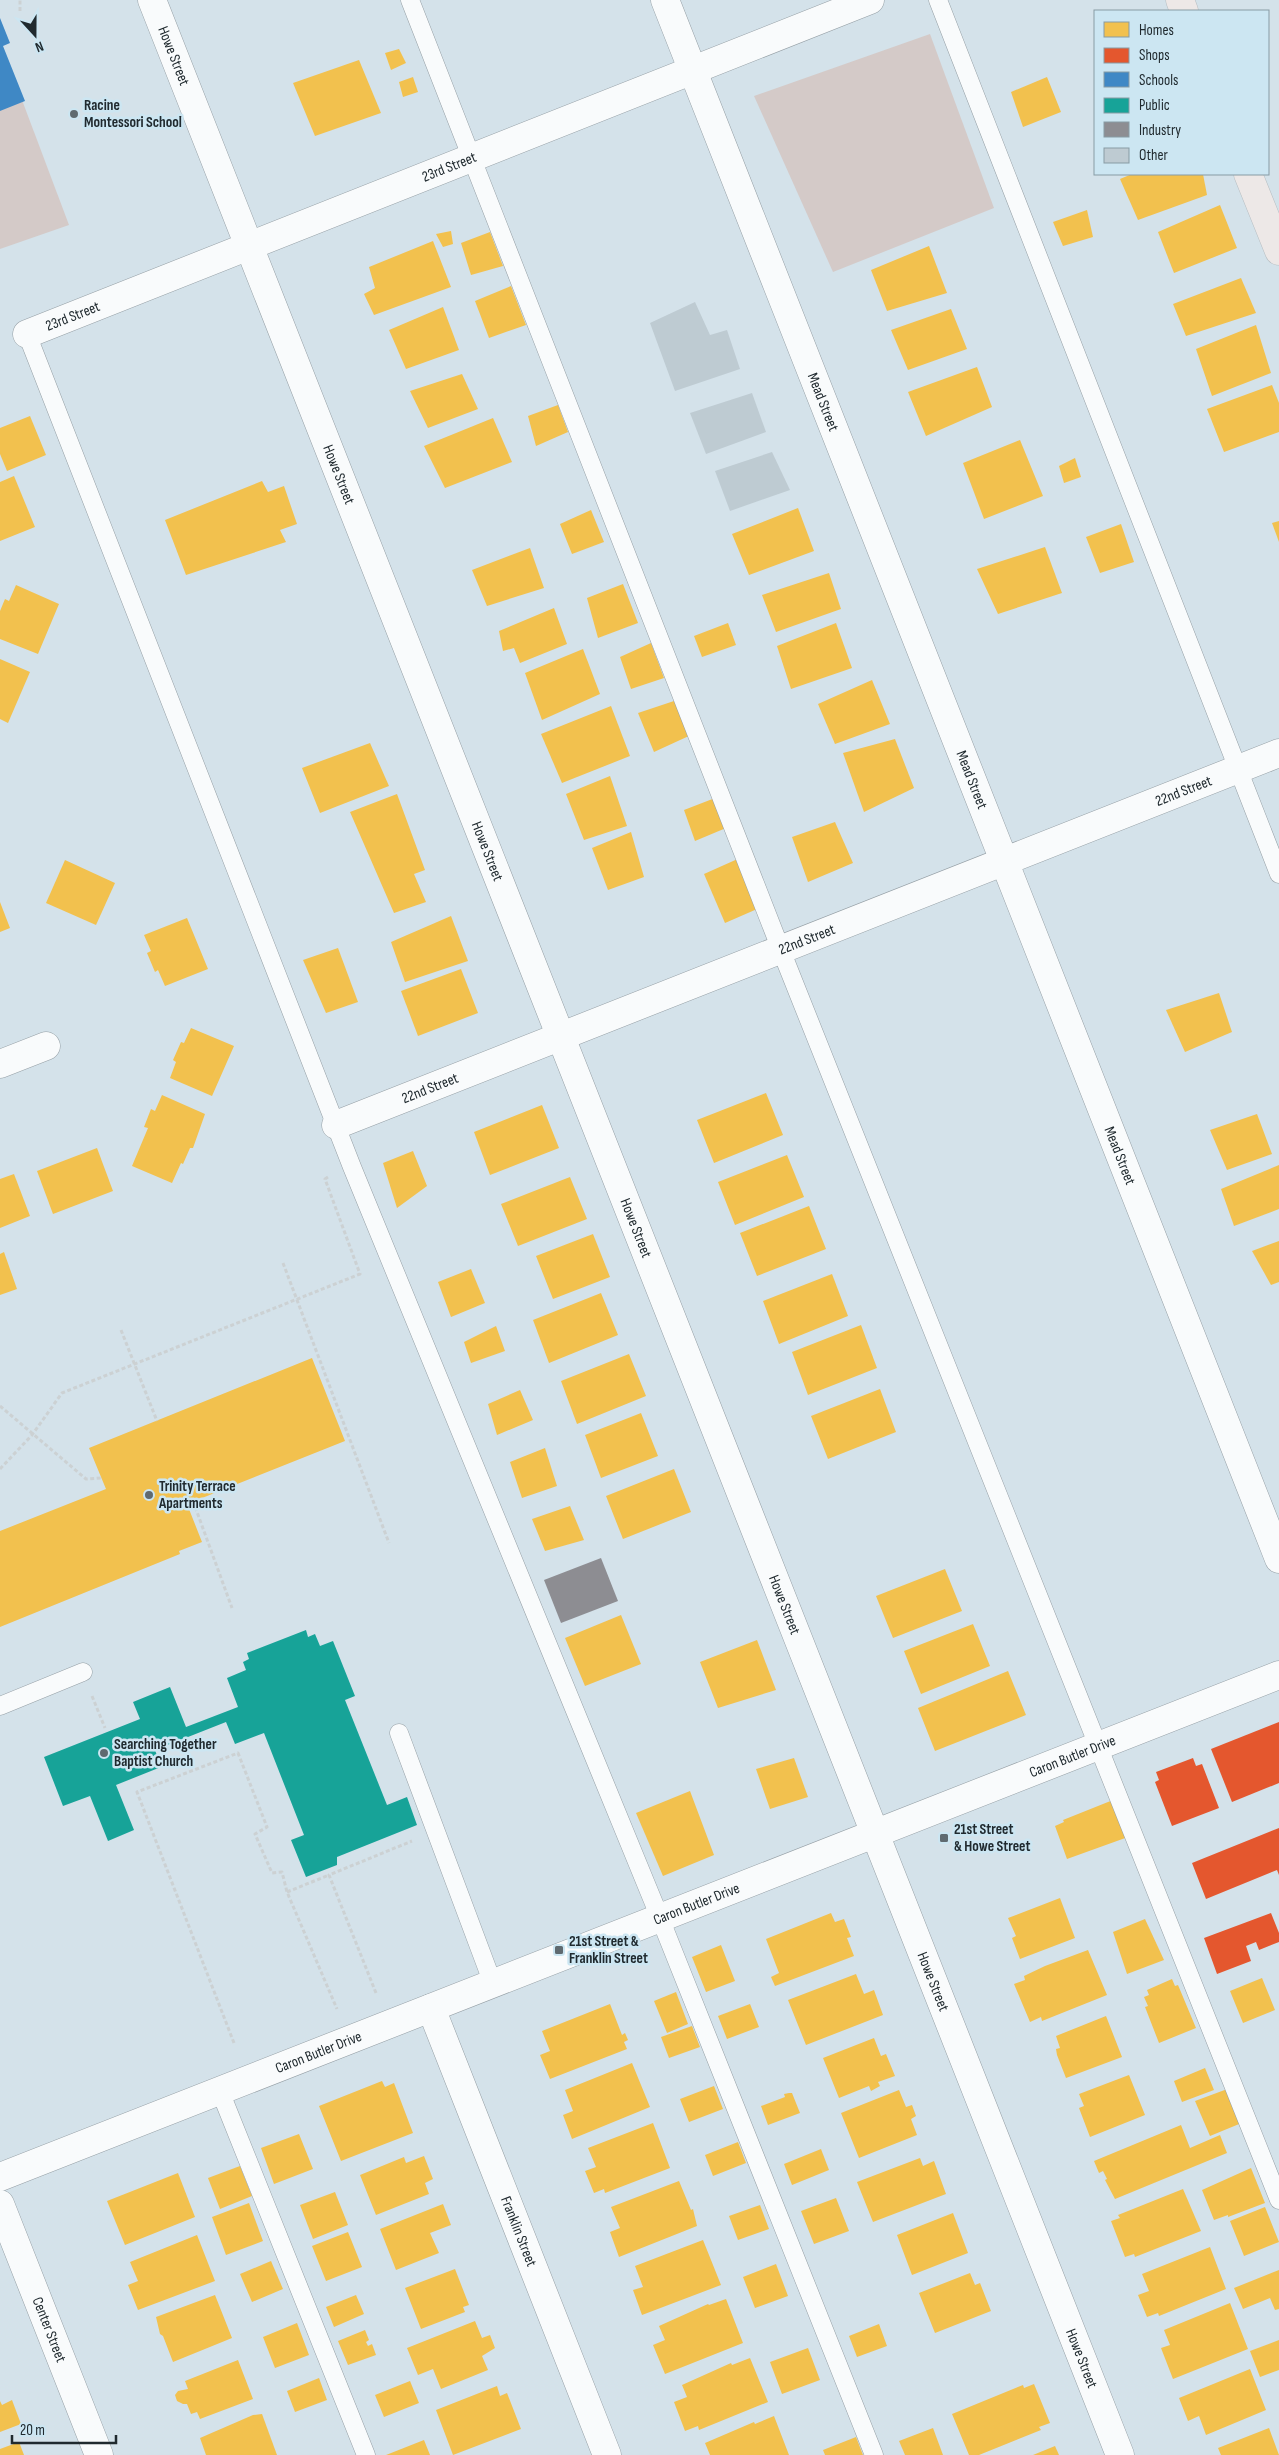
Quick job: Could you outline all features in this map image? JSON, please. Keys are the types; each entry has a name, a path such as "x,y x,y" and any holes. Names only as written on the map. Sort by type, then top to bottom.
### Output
{"main road":[{"path":"1248,175 1279,251"}],"street":[{"name":"Howe Street","path":"152,0 1120,2455"},
{"name":"Mead Street","path":"665,0 1279,1559"},
{"name":"23rd Street","path":"27,334 870,0"},
{"name":"22nd Street","path":"336,1125 1279,753"},
{"path":"0,1064 46,1046"},
{"name":"Caron Butler Drive","path":"0,2177 1279,1675"},
{"name":"Franklin Street","path":"431,2008 607,2455"},
{"name":"Center Street","path":"0,2204 99,2455"}],"lane":[{"path":"410,0 781,950 1279,2200"},
{"path":"938,0 1279,874"},
{"path":"27,334 352,1167 660,1918 874,2455"},
{"path":"0,1706 83,1672"},
{"path":"398,1733 493,1984"},
{"path":"220,2091 366,2455"}],"path":[{"path":"20,0 20,12"},
{"path":"0,1469 32,1435 62,1393 360,1274 325,1178 352,1167"},
{"path":"283,1263 389,1543"},
{"path":"121,1330 157,1421"},
{"path":"0,1406 86,1479 101,1478"},
{"path":"193,1502 232,1608"},
{"path":"83,1672 105,1728"},
{"path":"234,2043 137,1792 238,1753 267,1827 255,1834 272,1873 282,1872 287,1892 337,2009"},
{"path":"287,1892 435,1831"},
{"path":"329,1875 376,1993"}],"shaded area":[{"path":"930,34 994,208 833,272 754,96"},
{"path":"22,100 69,225 0,249 0,108"}],"building: Homes":[{"path":"399,49 406,63 391,70 385,53"},
{"path":"359,60 381,113 315,136 293,83"},
{"path":"413,77 418,92 403,97 399,82"},
{"path":"1047,77 1061,112 1023,127 1011,92"},
{"path":"1130,175 1203,175 1207,195 1138,220 1120,179"},
{"path":"1220,205 1237,248 1174,273 1158,232"},
{"path":"1087,210 1093,237 1063,246 1053,222"},
{"path":"451,231 453,244 443,247 436,234"},
{"path":"490,232 503,266 471,275 461,243"},
{"path":"433,241 451,287 374,315 364,294 375,288 369,267"},
{"path":"929,246 947,293 887,311 871,270"},
{"path":"1241,278 1256,313 1186,336 1173,304"},
{"path":"511,286 526,325 489,338 475,301"},
{"path":"443,307 459,350 406,369 389,330"},
{"path":"951,309 967,349 908,370 891,330"},
{"path":"1256,325 1271,373 1212,396 1196,349"},
{"path":"977,367 992,407 926,436 908,392"},
{"path":"462,374 478,409 428,428 410,391"},
{"path":"1272,385 1279,403 1279,432 1224,452 1207,409"},
{"path":"558,405 568,432 536,446 528,416"},
{"path":"30,416 46,455 7,471 0,454 0,428"},
{"path":"493,418 512,462 445,488 424,446"},
{"path":"1020,440 1043,496 984,519 963,463"},
{"path":"1075,458 1081,477 1064,483 1059,466"},
{"path":"14,476 35,527 0,541 0,482"},
{"path":"262,481 268,492 284,486 297,524 280,530 286,542 186,575 165,520"},
{"path":"798,508 814,551 749,575 732,534"},
{"path":"591,510 604,542 572,554 560,524"},
{"path":"1279,521 1279,542 1272,523"},
{"path":"1121,524 1134,562 1100,573 1086,537"},
{"path":"1045,547 1062,593 998,614 977,569"},
{"path":"530,548 544,588 487,606 472,570"},
{"path":"829,573 841,609 776,632 762,595"},
{"path":"623,584 638,623 598,638 587,598"},
{"path":"16,585 59,604 38,654 0,639 0,611 5,599 9,601"},
{"path":"554,608 567,644 520,663 514,648 503,651 499,631"},
{"path":"728,623 736,645 702,657 694,636"},
{"path":"836,623 852,668 791,689 777,646"},
{"path":"651,643 664,678 631,689 620,657"},
{"path":"583,649 600,694 542,720 525,673"},
{"path":"0,659 30,672 8,723 0,719"},
{"path":"872,680 890,724 835,744 818,704"},
{"path":"677,700 691,735 654,752 638,713"},
{"path":"611,706 630,756 562,783 541,734"},
{"path":"895,739 914,788 864,812 843,753"},
{"path":"370,743 389,786 320,813 302,768"},
{"path":"610,776 627,826 584,840 566,794"},
{"path":"397,794 425,870 414,874 426,902 394,913 350,812"},
{"path":"715,798 726,828 695,841 684,810"},
{"path":"835,822 853,863 808,882 792,837"},
{"path":"631,832 644,877 608,890 592,848"},
{"path":"751,853 764,906 725,923 704,874"},
{"path":"65,860 115,883 96,925 46,903"},
{"path":"0,902 10,928 0,932"},
{"path":"451,916 468,961 405,982 391,942"},
{"path":"187,918 208,969 165,986 158,970 155,972 147,953 151,951 144,935"},
{"path":"338,948 358,1002 326,1013 303,960"},
{"path":"461,969 478,1013 418,1036 401,991"},
{"path":"1219,993 1232,1032 1185,1052 1166,1010"},
{"path":"191,1028 234,1046 212,1096 170,1078 176,1062 173,1060 181,1042 184,1043"},
{"path":"766,1093 783,1135 714,1163 697,1120"},
{"path":"162,1095 205,1114 193,1148 190,1148 183,1164 181,1163 172,1183 132,1166 148,1128 144,1127 151,1109 155,1111"},
{"path":"542,1105 559,1148 490,1175 474,1132"},
{"path":"1257,1114 1272,1154 1227,1170 1210,1130"},
{"path":"97,1148 113,1191 53,1214 37,1171"},
{"path":"413,1151 427,1186 397,1208 383,1163"},
{"path":"787,1155 804,1197 735,1225 718,1182"},
{"path":"1279,1165 1279,1209 1234,1226 1221,1189"},
{"path":"14,1174 30,1216 0,1228 0,1179"},
{"path":"570,1177 587,1219 518,1246 501,1204"},
{"path":"809,1206 826,1249 757,1276 740,1233"},
{"path":"593,1234 610,1277 553,1299 536,1256"},
{"path":"1279,1241 1279,1282 1271,1285 1252,1251"},
{"path":"4,1252 17,1289 0,1295 0,1254"},
{"path":"471,1269 485,1303 451,1317 438,1282"},
{"path":"832,1274 848,1316 779,1344 763,1301"},
{"path":"601,1293 618,1335 549,1363 533,1320"},
{"path":"861,1325 877,1368 808,1395 792,1352"},
{"path":"496,1326 505,1351 471,1363 464,1342"},
{"path":"629,1354 646,1396 577,1424 561,1381"},
{"name":"Trinity Terrace Apartments","path":"312,1358 345,1441 187,1504 202,1542 179,1551 180,1554 0,1627 0,1531 106,1489 89,1448"},
{"path":"880,1389 896,1432 828,1459 811,1416"},
{"path":"520,1390 533,1420 497,1435 488,1404"},
{"path":"641,1413 658,1456 601,1478 585,1435"},
{"path":"545,1448 557,1486 522,1498 510,1462"},
{"path":"674,1469 691,1512 623,1539 606,1496"},
{"path":"570,1506 584,1540 545,1551 532,1519"},
{"path":"945,1569 962,1611 893,1638 876,1596"},
{"path":"621,1615 641,1664 585,1686 565,1638"},
{"path":"973,1624 990,1666 921,1694 904,1651"},
{"path":"757,1640 776,1690 718,1708 700,1662"},
{"path":"1008,1671 1026,1715 935,1751 918,1708"},
{"path":"794,1758 808,1797 770,1809 756,1769"},
{"path":"690,1791 714,1855 663,1876 636,1813"},
{"path":"1113,1800 1128,1837 1067,1859 1055,1826 1064,1822 1063,1820"},
{"path":"1060,1898 1075,1938 1020,1959 1012,1938 1016,1936 1008,1918"},
{"path":"831,1913 835,1922 844,1919 851,1937 847,1938 854,1956 775,1986 771,1977 779,1973 766,1939"},
{"path":"1145,1919 1164,1960 1127,1974 1113,1932"},
{"path":"721,1945 735,1981 706,1992 692,1957"},
{"path":"1088,1950 1107,1995 1042,2021 1041,2017 1030,2022 1014,1984 1025,1980 1024,1976 1045,1966"},
{"path":"856,1974 864,1994 874,1990 883,2015 806,2045 788,2000"},
{"path":"1262,1978 1275,2010 1243,2023 1230,1991"},
{"path":"1172,1979 1175,1986 1178,1985 1196,2028 1159,2043 1145,2007 1148,2006 1144,1997 1149,1995 1147,1990"},
{"path":"676,1992 688,2024 667,2033 654,2001"},
{"path":"610,2004 622,2035 625,2033 628,2040 624,2042 627,2049 550,2079 540,2055 550,2051 542,2031"},
{"path":"750,2004 759,2027 727,2039 718,2016"},
{"path":"1106,2016 1122,2057 1066,2078 1057,2055 1056,2049 1060,2048 1056,2036"},
{"path":"692,2026 700,2047 669,2058 661,2037"},
{"path":"874,2038 881,2056 886,2054 895,2076 878,2082 880,2086 871,2091 869,2086 839,2098 823,2058"},
{"path":"632,2063 650,2107 572,2139 563,2115 573,2111 565,2090"},
{"path":"1205,2068 1214,2090 1182,2102 1174,2081"},
{"path":"1129,2075 1145,2115 1090,2137 1079,2108 1084,2106 1079,2094"},
{"path":"382,2081 385,2087 394,2083 413,2133 341,2161 319,2106"},
{"path":"714,2086 723,2109 689,2122 680,2099"},
{"path":"1230,2088 1244,2122 1210,2136 1195,2101"},
{"path":"899,2090 906,2107 912,2105 916,2116 911,2119 917,2135 859,2158 841,2113"},
{"path":"792,2093 800,2113 768,2125 761,2106 785,2097 784,2094"},
{"path":"653,2123 670,2168 605,2193 604,2189 594,2193 585,2171 596,2167 588,2148"},
{"path":"1181,2125 1190,2148 1220,2135 1227,2153 1115,2199 1105,2180 1107,2179 1103,2171 1099,2173 1094,2161"},
{"path":"299,2134 313,2169 274,2184 261,2148"},
{"path":"738,2142 746,2163 713,2176 705,2155"},
{"path":"821,2149 829,2170 792,2185 784,2164"},
{"path":"424,2156 433,2179 425,2183 429,2194 376,2215 360,2175 404,2157 406,2163"},
{"path":"920,2158 923,2166 934,2161 946,2194 873,2222 857,2182"},
{"path":"240,2166 252,2196 220,2209 208,2178"},
{"path":"1251,2168 1265,2203 1228,2217 1228,2215 1214,2220 1202,2190"},
{"path":"178,2173 195,2217 125,2245 107,2201"},
{"path":"679,2181 691,2210 693,2209 697,2226 619,2257 610,2232 620,2228 611,2207"},
{"path":"1183,2189 1201,2231 1135,2257 1134,2254 1125,2257 1111,2221 1120,2218 1118,2215"},
{"path":"335,2192 348,2225 313,2239 300,2205"},
{"path":"836,2198 849,2231 814,2244 801,2211"},
{"path":"249,2203 263,2241 226,2255 212,2217"},
{"path":"443,2204 451,2225 430,2233 439,2253 396,2270 380,2229"},
{"path":"760,2205 769,2229 738,2240 729,2216"},
{"path":"1265,2207 1279,2242 1244,2256 1230,2221"},
{"path":"953,2213 968,2253 912,2275 897,2235"},
{"path":"348,2232 362,2267 326,2281 312,2246"},
{"path":"197,2235 215,2281 138,2310 128,2285 138,2281 130,2262"},
{"path":"703,2240 721,2285 642,2315 633,2290 643,2287 635,2266"},
{"path":"1210,2247 1226,2289 1159,2316 1158,2313 1147,2317 1138,2295 1149,2291 1142,2274"},
{"path":"271,2261 283,2289 252,2302 240,2274"},
{"path":"776,2264 788,2296 755,2308 743,2277"},
{"path":"455,2269 469,2305 463,2307 465,2312 421,2329 405,2288"},
{"path":"1279,2270 1279,2309 1275,2310 1270,2298 1243,2309 1234,2288"},
{"path":"970,2273 975,2285 980,2283 991,2311 935,2333 919,2293"},
{"path":"215,2295 232,2338 173,2362 163,2336 160,2334 156,2317"},
{"path":"356,2295 364,2314 334,2327 326,2307"},
{"path":"726,2299 743,2343 665,2374 653,2345 665,2340 659,2326 708,2304"},
{"path":"1230,2303 1248,2349 1173,2379 1161,2348 1170,2345 1164,2330"},
{"path":"475,2321 482,2338 490,2335 495,2348 482,2356 488,2370 441,2389 433,2369 418,2375 407,2348"},
{"path":"297,2323 309,2355 275,2368 263,2337"},
{"path":"879,2324 887,2346 857,2357 849,2336"},
{"path":"365,2330 369,2340 366,2342 368,2346 372,2344 376,2355 348,2365 338,2341"},
{"path":"1279,2340 1279,2370 1260,2377 1250,2351"},
{"path":"808,2348 820,2380 782,2394 770,2362"},
{"path":"750,2358 768,2402 699,2430 698,2426 685,2431 674,2402 687,2397 682,2385 731,2363 732,2365"},
{"path":"238,2360 253,2399 200,2419 197,2412 191,2414 187,2404 177,2401 175,2395 178,2391 188,2389 185,2381"},
{"path":"1250,2369 1266,2410 1206,2435 1199,2416 1188,2421 1179,2398"},
{"path":"319,2378 327,2400 295,2412 287,2391"},
{"path":"410,2381 419,2403 384,2417 375,2395"},
{"path":"1034,2384 1050,2423 1039,2427 1041,2430 979,2455 969,2455 952,2414 1023,2385 1024,2388"},
{"path":"497,2386 500,2396 507,2393 521,2429 453,2455 436,2410"},
{"path":"12,2400 21,2424 0,2432 0,2401 2,2405"},
{"path":"262,2414 277,2455 206,2455 200,2438 253,2415"},
{"path":"774,2416 789,2455 710,2455 705,2443 754,2422 755,2424"},
{"path":"933,2428 943,2455 905,2455 899,2441"},
{"path":"1269,2428 1279,2455 1221,2455 1218,2448"},
{"path":"856,2437 863,2455 825,2455 823,2450"},
{"path":"424,2440 430,2455 386,2455"},
{"path":"19,2442 24,2455 0,2455 0,2449"},
{"path":"1055,2446 1059,2455 1033,2455"}],"building: Shops":[{"path":"1279,1722 1279,1783 1232,1802 1211,1749"},
{"path":"1193,1758 1196,1766 1202,1764 1219,1808 1172,1826 1155,1782 1159,1780 1156,1772"},
{"path":"1279,1828 1279,1875 1277,1870 1206,1899 1192,1863"},
{"path":"1271,1913 1279,1933 1279,1942 1259,1950 1256,1942 1246,1946 1251,1961 1217,1974 1204,1938"}],"building: Schools":[{"path":"0,18 10,43 3,46 25,101 0,111"}],"building: Public":[{"name":"Searching Together Baptist Church","path":"306,1630 308,1637 315,1634 320,1646 333,1641 355,1696 345,1700 387,1805 407,1797 417,1825 337,1857 337,1865 306,1877 291,1840 304,1835 264,1733 235,1744 226,1722 155,1750 161,1767 116,1785 134,1830 108,1841 90,1796 63,1806 44,1757 140,1719 133,1702 170,1687 186,1727 238,1707 227,1678 246,1670 243,1662 249,1659 247,1653"}],"building: Industry":[{"path":"601,1558 618,1601 561,1623 544,1580"}],"building: Other":[{"path":"695,302 710,335 727,330 740,369 675,391 650,323"},
{"path":"752,393 766,432 706,454 690,413"},
{"path":"772,452 790,490 730,511 715,471"}],"place":[{"name":"Racine Montessori School","path":"74,114"},
{"name":"Trinity Terrace Apartments","path":"149,1495"},
{"name":"Searching Together Baptist Church","path":"104,1753"},
{"name":"21st Street & Howe Street","path":"944,1838"},
{"name":"21st Street & Franklin Street","path":"559,1950"}]}
